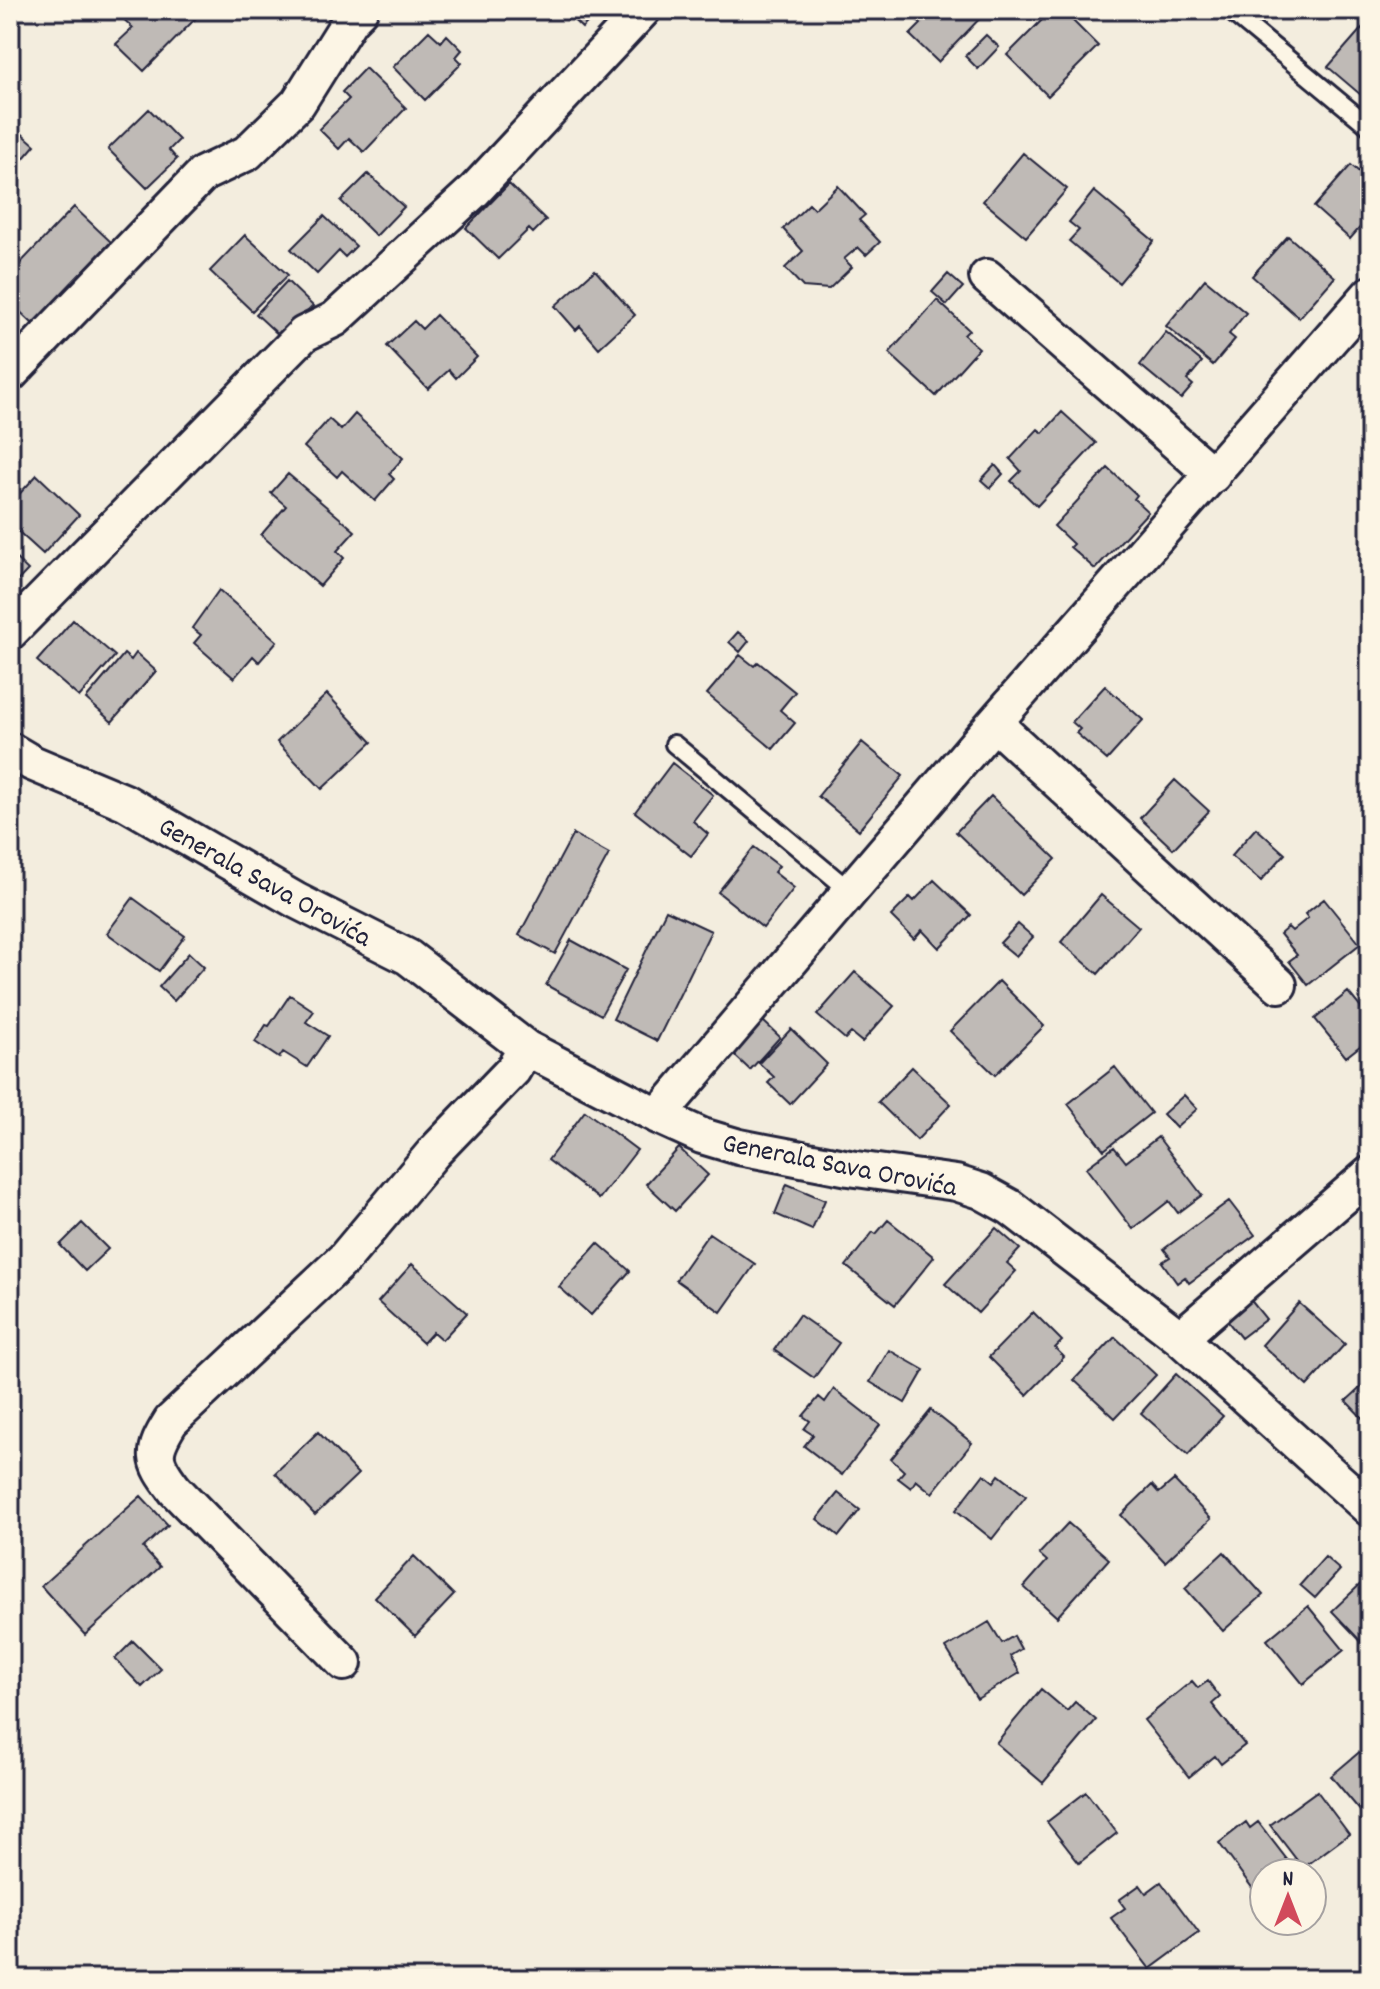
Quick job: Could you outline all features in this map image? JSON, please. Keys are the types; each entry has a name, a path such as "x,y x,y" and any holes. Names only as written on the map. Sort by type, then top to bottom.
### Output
{"street":[{"path":"10,374 203,174 247,153 298,103 350,20 360,10"},
{"path":"10,632 304,334 335,319 475,190 643,10"},
{"path":"987,277 1213,475"},
{"path":"658,1116 994,723 1370,294"},
{"path":"994,723 1279,985"},
{"name":"Generala Sava Orovića","path":"10,750 32,763 125,802 297,901 408,957 526,1048 658,1116 702,1136 739,1147 849,1168 956,1183 981,1191 1010,1207 1180,1338 1370,1509"},
{"path":"344,1663 175,1490 159,1469 157,1443 171,1421 344,1259 434,1152 513,1070 526,1048"},
{"path":"1180,1338 1370,1174"}],"lane":[{"path":"1229,10 1370,127"},
{"path":"674,744 850,891"}],"building":[{"path":"120,10 198,10 201,13 144,71 116,44 133,28 117,13"},
{"path":"563,10 599,10 582,28"},
{"path":"599,10 617,10 608,19"},
{"path":"913,10 986,12 938,62 910,35 921,24 909,13"},
{"path":"1052,10 1062,10 1098,46 1048,96 1007,55"},
{"path":"1370,19 1370,99 1368,101 1328,67"},
{"path":"429,31 441,42 447,35 462,50 456,57 462,63 425,100 393,67"},
{"path":"986,35 999,47 978,69 965,56"},
{"path":"365,68 406,108 364,152 349,138 339,149 319,129 349,99 342,92"},
{"path":"149,109 179,140 169,150 177,159 147,188 108,149"},
{"path":"10,123 35,145 10,174"},
{"path":"1023,153 1067,189 1026,237 983,201"},
{"path":"1351,165 1370,181 1370,216 1350,239 1314,207"},
{"path":"368,174 404,207 376,236 341,201"},
{"path":"509,184 546,220 533,233 529,229 498,259 466,228"},
{"path":"838,186 865,215 859,220 880,242 866,255 858,247 844,259 852,267 829,289 803,287 785,268 803,251 783,229 809,204 814,209"},
{"path":"1094,191 1154,241 1119,283 1069,241 1079,230 1069,222"},
{"path":"74,207 111,242 33,324 10,302 10,274"},
{"path":"324,216 356,246 345,257 339,251 317,274 291,249"},
{"path":"245,235 288,275 252,311 210,271"},
{"path":"1288,236 1335,277 1299,318 1252,276"},
{"path":"595,270 635,315 599,348 580,326 576,330 555,306"},
{"path":"948,274 963,287 947,305 932,292"},
{"path":"1205,279 1246,313 1229,334 1235,339 1213,365 1166,326"},
{"path":"287,281 313,306 282,338 256,314"},
{"path":"937,300 969,330 964,335 979,348 936,396 889,353"},
{"path":"436,315 477,357 456,378 449,370 428,389 387,346 414,321 422,329"},
{"path":"1166,332 1202,362 1187,380 1193,385 1181,399 1140,365"},
{"path":"1062,412 1096,443 1037,506 1011,481 1021,471 1010,459 1038,429 1043,433"},
{"path":"355,414 403,458 389,474 394,479 375,501 342,471 337,477 304,447 329,419 341,430"},
{"path":"995,465 1003,474 990,488 981,480"},
{"path":"1108,468 1137,495 1134,499 1148,512 1095,569 1070,547 1073,544 1054,526"},
{"path":"288,474 355,531 337,551 344,558 320,586 261,535 286,506 271,493"},
{"path":"37,475 79,515 43,554 10,524 10,504"},
{"path":"10,553 28,570 10,589"},
{"path":"219,590 277,641 259,662 253,656 234,678 194,643 201,635 192,628"},
{"path":"73,620 115,656 79,697 37,661"},
{"path":"738,632 749,641 740,652 729,642"},
{"path":"136,653 156,671 112,722 86,699 124,654 131,660"},
{"path":"740,655 754,666 758,662 795,692 780,710 795,723 773,749 707,694"},
{"path":"1105,686 1143,720 1107,760 1076,733 1080,729 1072,722"},
{"path":"327,694 372,742 322,789 277,742"},
{"path":"862,742 903,776 859,830 818,796"},
{"path":"672,763 713,795 693,821 708,834 691,856 635,812"},
{"path":"1175,780 1209,811 1173,849 1140,818"},
{"path":"991,796 1056,859 1021,895 956,832"},
{"path":"1256,828 1285,854 1261,881 1231,856"},
{"path":"573,834 609,854 555,954 519,935"},
{"path":"754,847 779,866 774,872 794,888 763,928 718,892"},
{"path":"934,880 971,915 939,948 922,930 914,939 891,916 910,897 914,901"},
{"path":"1101,895 1139,927 1098,974 1061,942"},
{"path":"133,898 185,936 159,971 107,933"},
{"path":"1324,899 1360,944 1308,985 1289,961 1297,955 1280,934 1288,927 1292,931 1308,918 1305,914"},
{"path":"666,910 711,931 657,1041 613,1019"},
{"path":"1018,924 1033,937 1016,956 1000,943"},
{"path":"571,940 626,970 601,1015 546,985"},
{"path":"189,953 204,967 174,1001 159,987"},
{"path":"855,972 894,1006 862,1042 851,1033 845,1039 817,1015"},
{"path":"999,981 1044,1026 995,1075 950,1031"},
{"path":"1348,992 1370,1019 1370,1038 1346,1057 1315,1019"},
{"path":"290,995 314,1011 306,1022 328,1036 307,1067 283,1052 279,1058 255,1042"},
{"path":"762,1020 780,1037 750,1070 732,1053"},
{"path":"791,1029 827,1064 790,1104 768,1083 774,1077 759,1063"},
{"path":"912,1067 951,1104 917,1140 878,1102"},
{"path":"1115,1067 1151,1113 1104,1150 1068,1104"},
{"path":"1370,1076 1370,1099 1359,1084"},
{"path":"1184,1095 1197,1109 1176,1128 1163,1114"},
{"path":"585,1111 637,1150 599,1199 548,1160"},
{"path":"1158,1137 1202,1195 1178,1213 1169,1201 1133,1229 1086,1168 1114,1147 1126,1162"},
{"path":"679,1148 708,1175 675,1211 646,1184"},
{"path":"787,1184 825,1200 812,1230 775,1214"},
{"path":"1229,1201 1255,1235 1189,1283 1185,1277 1177,1283 1162,1262 1170,1257 1164,1249"},
{"path":"888,1220 934,1257 895,1305 846,1266 873,1232 876,1234"},
{"path":"82,1223 108,1249 85,1271 60,1245"},
{"path":"996,1228 1020,1249 1007,1263 1016,1271 978,1313 945,1284"},
{"path":"709,1233 755,1264 721,1312 676,1280"},
{"path":"598,1243 630,1271 591,1315 559,1287"},
{"path":"412,1264 467,1313 442,1340 433,1332 423,1343 378,1302"},
{"path":"1249,1298 1266,1319 1241,1338 1224,1317"},
{"path":"1299,1303 1345,1344 1307,1386 1262,1345"},
{"path":"1033,1312 1062,1341 1055,1348 1064,1357 1027,1395 989,1357"},
{"path":"799,1315 839,1343 814,1378 774,1350"},
{"path":"1115,1337 1156,1375 1115,1418 1074,1380"},
{"path":"889,1350 924,1370 905,1403 870,1382"},
{"path":"1176,1374 1223,1416 1188,1455 1141,1413"},
{"path":"1370,1379 1370,1426 1346,1401"},
{"path":"834,1389 880,1425 842,1475 804,1446 813,1435 804,1429 810,1421 803,1416 819,1397 825,1402"},
{"path":"931,1410 972,1443 932,1493 916,1480 911,1488 898,1478 904,1471 891,1459"},
{"path":"318,1432 358,1474 315,1515 275,1473"},
{"path":"984,1474 994,1482 999,1475 1026,1496 992,1539 956,1510"},
{"path":"1174,1480 1211,1519 1165,1562 1121,1515 1152,1485 1159,1493"},
{"path":"838,1493 860,1510 839,1536 817,1519"},
{"path":"141,1496 168,1525 143,1548 160,1567 85,1635 41,1586"},
{"path":"1068,1523 1109,1559 1057,1617 1024,1587 1047,1561 1039,1554"},
{"path":"1224,1552 1263,1595 1223,1631 1185,1588"},
{"path":"414,1556 454,1595 415,1636 375,1597"},
{"path":"1325,1557 1340,1570 1315,1598 1300,1585"},
{"path":"1368,1577 1370,1579 1370,1651 1332,1611"},
{"path":"1308,1606 1344,1650 1303,1684 1267,1640"},
{"path":"989,1622 1002,1643 1014,1636 1021,1649 1010,1656 1020,1673 977,1699 946,1648"},
{"path":"133,1641 161,1669 142,1687 115,1659"},
{"path":"1192,1681 1198,1688 1208,1681 1220,1697 1212,1704 1245,1745 1221,1764 1215,1756 1189,1777 1144,1720"},
{"path":"1041,1689 1067,1711 1075,1702 1096,1720 1043,1783 996,1743"},
{"path":"1363,1749 1370,1758 1370,1806 1362,1813 1331,1776"},
{"path":"1317,1791 1349,1834 1318,1857 1295,1857 1270,1825"},
{"path":"1086,1792 1117,1833 1079,1863 1047,1822"},
{"path":"1246,1822 1250,1828 1258,1822 1285,1857 1248,1857 1248,1882 1219,1843"},
{"path":"1161,1882 1199,1933 1150,1969 1111,1918 1125,1908 1119,1900 1140,1885 1146,1893"}]}
